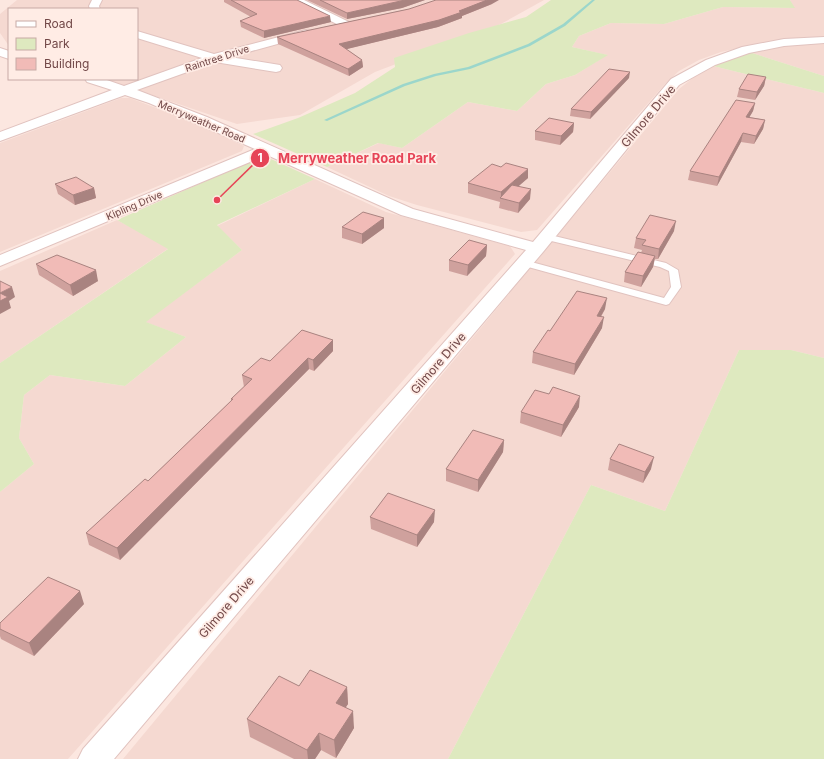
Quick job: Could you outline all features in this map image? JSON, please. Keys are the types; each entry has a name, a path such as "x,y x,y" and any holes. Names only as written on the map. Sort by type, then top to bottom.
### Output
{"street":[{"path":"296,0 351,24 332,28"},
{"name":"Raintree Drive","path":"0,137 214,58 277,39 316,31"},
{"path":"138,34 214,58 276,68"},
{"name":"Gilmore Drive","path":"94,759 536,249 675,82 694,69 738,51 786,43 824,40"},
{"name":"Merryweather Road","path":"94,80 202,120 407,212 536,249"},
{"name":"Kipling Drive","path":"0,261 268,149"}],"lane":[{"path":"536,249 663,265 673,270 676,287 666,302 536,249"}],"shaded area":[{"path":"17,0 544,0 501,24 375,72 300,115 237,124 108,80 138,80 138,8 8,8 8,45 0,33 0,14"},
{"path":"790,0 824,0 824,37 782,39 721,52 699,60 679,71 665,84 537,230 521,232 417,205 389,196 327,167 379,143 402,148 468,102 517,111 546,84 575,75 607,55 572,47 579,36 611,23 664,24 723,7 794,8"},
{"path":"824,43 824,76 749,52 789,45"},
{"path":"713,66 824,93 824,358 791,350 739,350 665,511 591,485 448,759 123,759 679,89 694,77"},
{"path":"121,98 130,98 188,120 244,146 242,151 0,252 0,143"},
{"path":"315,179 386,212 510,246 515,254 68,759 0,759 0,492 34,464 19,438 24,395 50,375 125,386 186,337 145,322 242,250 217,226"},
{"path":"117,220 169,248 0,363 0,271"}],"green space":[{"path":"551,0 790,0 795,8 723,7 664,24 611,23 579,36 572,47 608,55 575,75 546,84 517,111 468,102 402,148 378,143 327,167 253,134 298,118 355,93 395,67 394,58 469,33 526,17"},
{"path":"749,52 824,76 824,93 713,66 730,58"},
{"path":"256,159 271,159 315,179 217,225 242,250 146,322 186,337 125,386 50,375 24,395 19,438 34,464 0,492 0,363 168,249 117,220"},
{"path":"739,350 791,350 824,358 824,759 448,759 591,485 665,511"}],"building":[{"path":"231,0 297,0 330,16 264,31 240,21 257,14"},
{"path":"320,0 405,0 347,13"},
{"path":"436,0 487,0 459,11 462,12 439,20 339,44 362,60 348,69 277,37 409,9"},
{"path":"609,69 630,72 591,112 571,109"},
{"path":"748,74 766,77 757,92 739,89"},
{"path":"736,100 755,103 746,117 765,120 756,136 743,133 719,177 690,171"},
{"path":"549,118 574,123 561,136 535,131"},
{"path":"506,163 528,169 501,192 468,183 492,164 501,167"},
{"path":"76,177 94,188 73,195 55,184"},
{"path":"512,185 531,189 519,203 500,198"},
{"path":"363,212 384,218 362,234 342,227"},
{"path":"650,215 676,221 659,249 642,245 646,240 636,238"},
{"path":"469,240 487,245 468,265 449,260"},
{"path":"638,252 655,256 643,276 625,272"},
{"path":"57,255 96,270 70,285 36,264"},
{"path":"0,281 12,287 0,293"},
{"path":"577,291 607,298 597,316 604,317 575,364 533,352 548,330 550,331"},
{"path":"0,293 8,297 0,301"},
{"path":"302,330 333,340 313,360 308,358 117,548 86,533 145,479 148,481 252,379 242,375 261,358 270,361"},
{"path":"553,387 580,396 563,425 521,412 535,390 549,394"},
{"path":"473,430 504,440 478,480 446,469"},
{"path":"619,444 654,457 645,472 610,459"},
{"path":"388,493 435,510 417,535 370,517"},
{"path":"48,577 80,591 29,643 0,629 0,623"},
{"path":"310,670 347,687 336,703 353,711 334,740 319,733 307,750 247,719 279,676 299,686"}],"waterway":[{"path":"326,120 404,85 435,75 469,68 529,45 564,25 594,0"}],"place":[{"name":"Merryweather Road Park","path":"217,200"}]}
